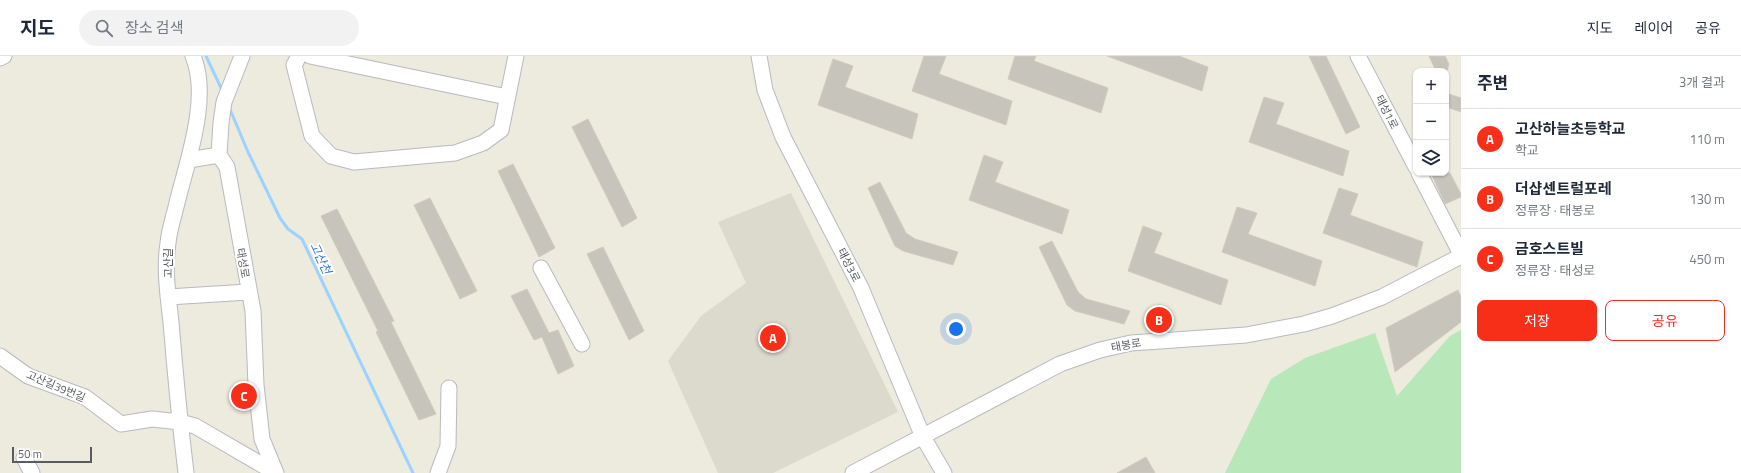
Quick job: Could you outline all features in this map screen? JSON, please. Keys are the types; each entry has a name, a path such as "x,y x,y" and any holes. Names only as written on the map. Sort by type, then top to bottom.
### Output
{"street":[{"path":"0,58 4,56"},
{"name":"고산길","path":"186,473 168,297 167,262 168,243 189,160 200,94 200,78 193,56"},
{"path":"189,160 219,155 224,102 242,56"},
{"path":"299,56 294,65 312,136 331,156 354,162 455,153 483,143 501,130 516,56"},
{"path":"310,56 508,97"},
{"name":"태성3로","path":"759,56 765,90 782,136 861,288 923,437 944,473"},
{"name":"태성1로","path":"1358,56 1413,161"},
{"name":"태성로","path":"219,155 227,167 252,312 256,385 262,439 276,473"},
{"path":"1421,176 1461,255"},
{"name":"태봉로","path":"853,473 1060,364 1077,357 1131,343 1246,335 1304,324 1332,316 1382,297 1461,255"},
{"path":"540,268 582,344"},
{"path":"168,297 248,292"},
{"name":"고산길39번길","path":"0,356 28,376 85,397 121,424 152,419 180,422 195,426 276,473"},
{"path":"438,473 448,446 449,388"},
{"path":"24,458 32,473"}],"shaded area":[{"path":"791,193 898,412 773,473 718,473 668,361 701,316 746,283 718,222"}],"green space":[{"path":"1461,330 1461,473 1225,473 1271,379 1305,358 1375,333 1397,396 1450,336"}],"building":[{"path":"924,56 946,56 939,74 1012,101 1006,125 912,91"},
{"path":"1015,56 1036,56 1034,61 1108,88 1101,113 1008,79"},
{"path":"1107,56 1179,56 1208,67 1202,91"},
{"path":"1309,56 1326,56 1360,127 1346,134"},
{"path":"1429,56 1445,56 1449,64 1448,68 1435,68"},
{"path":"833,59 853,66 845,87 918,114 912,139 818,105"},
{"path":"1449,94 1461,98 1461,112 1449,108"},
{"path":"1264,97 1284,103 1276,124 1349,151 1343,176 1249,142"},
{"path":"588,119 637,218 622,227 572,127"},
{"path":"984,155 1003,162 995,182 1069,210 1062,234 969,200"},
{"path":"513,164 555,248 539,257 498,171"},
{"path":"1450,173 1461,194 1461,197 1445,204 1432,176 1449,176"},
{"path":"880,182 906,233 915,239 958,252 953,265 903,251 895,246 868,188"},
{"path":"1339,188 1358,194 1350,215 1423,242 1417,267 1323,233"},
{"path":"430,198 477,291 460,299 414,205"},
{"path":"1237,207 1257,213 1248,234 1322,261 1315,286 1222,252"},
{"path":"337,209 394,321 391,322 436,414 419,420 376,332 378,331 321,216"},
{"path":"1143,226 1162,233 1154,253 1228,280 1221,305 1128,271"},
{"path":"1052,241 1078,292 1086,299 1130,311 1124,324 1075,311 1067,305 1039,247"},
{"path":"603,247 644,331 629,340 587,254"},
{"path":"527,289 549,333 558,330 574,366 558,374 542,337 534,340 511,296"},
{"path":"1458,290 1461,297 1461,322 1395,372 1386,328"},
{"path":"1146,457 1155,473 1117,473"}],"waterway":[{"name":"고산천","path":"206,56 222,90"},
{"name":"고산천","path":"229,107 248,152 280,218 288,229 302,239 413,473"}],"place":[{"name":"더샵센트럴포레","path":"1159,320"},
{"name":"고산하늘초등학교","path":"773,338"},
{"name":"금호스트빌","path":"244,396"}]}
